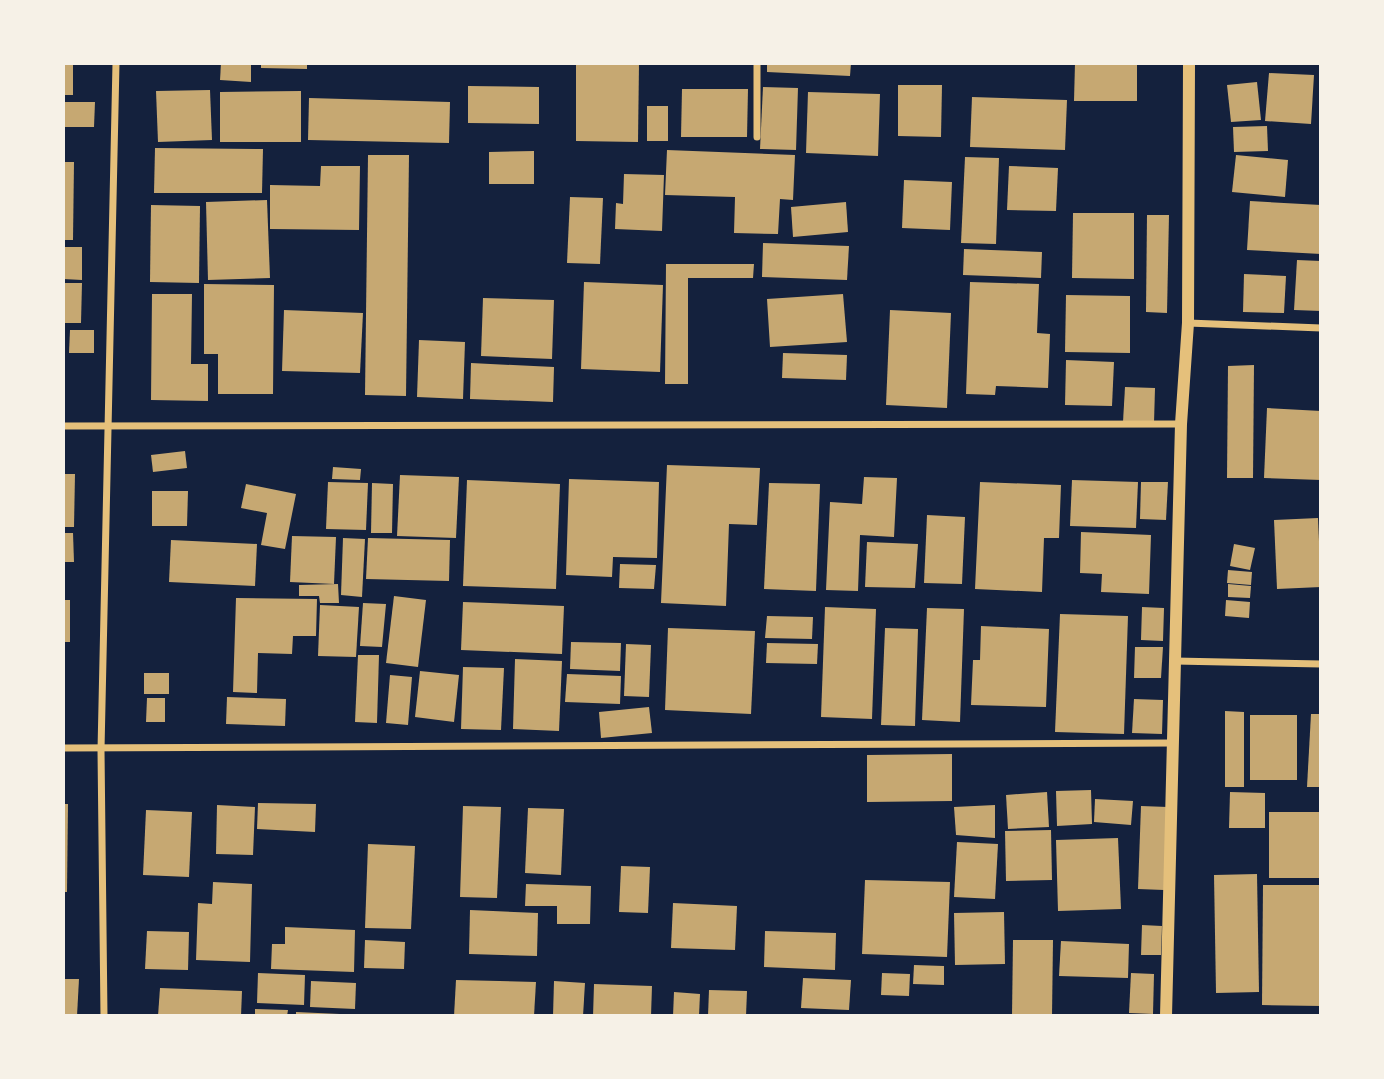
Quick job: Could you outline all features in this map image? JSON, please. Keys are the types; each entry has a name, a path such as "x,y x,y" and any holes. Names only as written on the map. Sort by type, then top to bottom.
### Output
{"street":[{"path":"104,1016 100,750 116,63"},
{"path":"757,63 757,137"},
{"path":"1166,1016 1181,424 1188,323 1189,63"},
{"path":"1188,323 1321,327"},
{"path":"63,426 1181,424"},
{"path":"1175,661 1321,664"},
{"path":"63,748 100,750 1173,743"}],"building":[{"path":"63,63 73,63 73,95 63,95"},
{"path":"221,63 251,63 251,82 220,80"},
{"path":"261,63 307,63 307,69 261,68"},
{"path":"576,63 639,63 638,142 576,141"},
{"path":"767,63 851,63 850,76 767,72"},
{"path":"1075,63 1137,63 1137,101 1074,101"},
{"path":"1269,73 1314,75 1311,124 1265,121"},
{"path":"1257,82 1261,120 1231,122 1227,85"},
{"path":"898,85 942,85 941,137 898,136"},
{"path":"468,86 539,87 539,124 468,123"},
{"path":"763,87 798,88 796,150 760,149"},
{"path":"682,89 748,89 747,137 681,137"},
{"path":"210,90 212,140 158,142 156,91"},
{"path":"301,91 301,142 220,142 220,92"},
{"path":"808,92 880,94 878,156 806,153"},
{"path":"972,97 1067,100 1065,150 970,147"},
{"path":"309,98 450,102 449,143 308,140"},
{"path":"63,102 95,102 94,127 63,127"},
{"path":"647,106 668,106 668,141 647,141"},
{"path":"1267,126 1268,151 1234,152 1233,127"},
{"path":"155,148 263,149 262,193 154,193"},
{"path":"667,150 795,155 793,200 780,199 778,234 734,233 735,197 665,195"},
{"path":"534,151 534,184 489,184 489,152"},
{"path":"368,155 409,155 406,396 365,395"},
{"path":"1236,155 1288,160 1285,197 1232,192"},
{"path":"965,157 999,158 996,244 961,243"},
{"path":"63,162 74,162 73,240 63,240"},
{"path":"321,166 360,166 359,230 270,229 270,185 320,186"},
{"path":"1009,166 1058,168 1056,211 1007,210"},
{"path":"624,174 664,175 662,231 615,229 616,203 623,204"},
{"path":"904,180 952,182 950,230 902,228"},
{"path":"570,197 603,198 600,264 567,263"},
{"path":"267,200 270,278 208,280 206,202"},
{"path":"1250,201 1321,205 1321,254 1247,250"},
{"path":"846,202 848,232 793,237 791,207"},
{"path":"151,205 200,206 199,283 150,282"},
{"path":"1073,213 1134,213 1134,279 1072,278"},
{"path":"1147,215 1169,215 1167,313 1146,312"},
{"path":"763,243 849,246 847,280 762,277"},
{"path":"63,247 82,247 82,280 63,279"},
{"path":"964,249 1042,252 1041,278 963,275"},
{"path":"1297,260 1321,261 1321,311 1294,310"},
{"path":"666,264 754,264 753,278 688,278 688,384 665,384"},
{"path":"1244,274 1286,276 1284,313 1243,312"},
{"path":"584,282 663,285 660,372 581,369"},
{"path":"970,282 1039,284 1037,333 1050,334 1048,388 996,386 995,395 966,394"},
{"path":"63,283 82,283 81,323 63,323"},
{"path":"204,284 274,285 273,394 218,394 218,354 204,354"},
{"path":"152,294 192,294 191,364 208,364 208,401 151,400"},
{"path":"843,294 847,342 770,347 767,299"},
{"path":"1066,295 1130,296 1130,353 1065,352"},
{"path":"483,298 554,300 552,359 481,356"},
{"path":"284,310 363,313 360,373 282,371"},
{"path":"890,310 951,313 947,408 886,405"},
{"path":"70,330 94,330 94,353 69,353"},
{"path":"419,340 465,342 463,399 417,397"},
{"path":"783,353 847,355 846,380 782,378"},
{"path":"1066,360 1114,362 1112,406 1065,405"},
{"path":"471,363 554,367 553,402 470,399"},
{"path":"1254,365 1253,478 1227,478 1228,366"},
{"path":"1125,387 1155,388 1154,423 1123,422"},
{"path":"1267,408 1321,411 1321,480 1264,478"},
{"path":"185,451 187,468 153,472 151,455"},
{"path":"667,465 760,468 757,525 729,524 726,606 661,603"},
{"path":"333,467 361,469 360,480 332,479"},
{"path":"63,474 75,474 74,527 63,527"},
{"path":"400,475 459,477 456,538 397,536"},
{"path":"864,477 897,478 894,537 860,535 858,591 826,590 830,502 862,504"},
{"path":"569,479 659,482 657,558 613,557 612,577 566,575"},
{"path":"467,480 560,484 556,589 463,586"},
{"path":"1072,480 1138,482 1136,528 1070,526"},
{"path":"328,482 368,483 366,530 326,529"},
{"path":"980,482 1061,485 1059,538 1044,538 1042,592 975,589"},
{"path":"1141,482 1168,482 1166,520 1140,519"},
{"path":"372,483 393,484 392,533 371,533"},
{"path":"769,483 820,484 816,591 764,589"},
{"path":"246,484 296,494 285,549 261,545 267,513 241,508"},
{"path":"152,491 188,491 187,526 152,526"},
{"path":"927,515 965,517 962,584 924,583"},
{"path":"1318,518 1321,587 1277,589 1274,520"},
{"path":"1081,532 1151,535 1149,594 1101,592 1102,574 1080,573"},
{"path":"63,533 73,533 74,562 63,562"},
{"path":"292,536 336,537 334,584 290,582"},
{"path":"343,538 365,539 362,597 341,595"},
{"path":"368,538 450,540 449,581 366,579"},
{"path":"171,540 257,544 255,586 169,582"},
{"path":"867,542 918,544 915,588 865,587"},
{"path":"1234,544 1255,548 1250,570 1230,566"},
{"path":"620,564 656,565 654,589 619,588"},
{"path":"1228,570 1252,572 1251,585 1227,583"},
{"path":"338,584 339,603 320,603 319,596 299,596 299,585"},
{"path":"1228,584 1251,586 1250,598 1228,597"},
{"path":"394,596 426,600 418,667 386,663"},
{"path":"236,598 317,599 316,636 293,636 292,654 258,653 257,693 233,692"},
{"path":"63,600 70,600 70,642 63,642"},
{"path":"1226,600 1250,602 1249,618 1225,616"},
{"path":"463,602 564,606 562,654 461,650"},
{"path":"363,603 386,604 382,647 360,646"},
{"path":"320,605 359,607 356,657 318,656"},
{"path":"825,607 876,609 872,719 821,717"},
{"path":"1142,607 1164,608 1163,641 1141,640"},
{"path":"927,608 964,609 960,722 922,720"},
{"path":"1060,614 1128,616 1124,734 1055,732"},
{"path":"767,616 813,617 812,639 765,638"},
{"path":"981,626 1049,629 1046,707 971,705 973,660 980,660"},
{"path":"668,628 755,631 751,714 665,710"},
{"path":"885,628 918,629 915,726 881,725"},
{"path":"571,642 621,643 620,671 570,669"},
{"path":"767,643 818,644 817,664 766,663"},
{"path":"626,644 651,645 649,697 624,696"},
{"path":"1135,647 1163,647 1161,678 1134,678"},
{"path":"358,655 379,655 377,723 355,722"},
{"path":"515,659 562,661 559,731 513,729"},
{"path":"463,667 504,668 501,730 461,729"},
{"path":"420,671 459,675 454,722 415,717"},
{"path":"144,673 169,673 169,694 144,694"},
{"path":"567,674 621,676 620,704 565,702"},
{"path":"390,675 412,677 408,725 386,723"},
{"path":"227,697 286,699 285,726 226,724"},
{"path":"147,698 165,698 165,722 146,722"},
{"path":"1134,699 1163,700 1162,734 1132,733"},
{"path":"649,707 652,733 601,738 599,712"},
{"path":"1225,711 1244,712 1244,787 1225,787"},
{"path":"1311,714 1321,714 1321,787 1307,787"},
{"path":"1250,715 1297,715 1297,780 1250,780"},
{"path":"952,754 952,801 867,802 867,755"},
{"path":"1091,790 1092,824 1057,826 1056,791"},
{"path":"1047,792 1049,827 1008,829 1006,795"},
{"path":"1230,792 1265,793 1265,828 1229,828"},
{"path":"1095,799 1133,801 1131,825 1094,822"},
{"path":"258,803 316,804 315,832 257,829"},
{"path":"63,804 68,804 67,892 63,892"},
{"path":"217,805 255,807 253,855 216,854"},
{"path":"995,805 995,838 956,835 954,807"},
{"path":"463,806 501,807 497,898 460,897"},
{"path":"1141,806 1168,807 1164,890 1138,889"},
{"path":"528,808 564,809 561,875 525,873"},
{"path":"146,810 192,812 189,877 143,875"},
{"path":"1269,812 1321,812 1321,878 1269,878"},
{"path":"1051,830 1052,880 1006,881 1005,831"},
{"path":"1118,838 1121,909 1058,911 1056,840"},
{"path":"957,842 998,844 995,899 954,897"},
{"path":"368,844 415,846 411,929 365,928"},
{"path":"621,866 650,867 648,913 619,912"},
{"path":"1257,874 1259,992 1216,993 1214,875"},
{"path":"865,880 950,882 947,957 862,954"},
{"path":"213,882 252,884 250,962 196,960 198,903 212,904"},
{"path":"526,884 591,886 590,924 557,924 557,906 525,906"},
{"path":"1263,885 1321,885 1321,1006 1262,1005"},
{"path":"673,903 737,906 735,950 671,948"},
{"path":"470,910 538,913 537,956 469,954"},
{"path":"1004,912 1005,964 955,965 954,913"},
{"path":"1142,925 1162,926 1161,955 1141,955"},
{"path":"285,927 355,930 354,972 271,969 272,944 285,944"},
{"path":"147,931 189,932 188,970 145,969"},
{"path":"765,931 836,933 835,970 764,967"},
{"path":"365,940 405,942 404,969 364,968"},
{"path":"1013,940 1053,940 1052,1016 1012,1016"},
{"path":"1061,941 1129,944 1128,978 1059,976"},
{"path":"914,965 944,966 944,985 913,984"},
{"path":"258,973 305,975 304,1005 257,1003"},
{"path":"882,973 910,974 909,996 881,995"},
{"path":"1131,973 1154,974 1153,1014 1129,1013"},
{"path":"803,978 851,980 849,1010 801,1008"},
{"path":"63,979 79,979 77,1016 63,1016"},
{"path":"456,980 536,982 534,1016 454,1016"},
{"path":"311,981 356,983 355,1009 310,1007"},
{"path":"554,981 585,983 583,1016 553,1016"},
{"path":"594,984 652,986 651,1016 593,1016"},
{"path":"160,988 242,991 241,1016 158,1016"},
{"path":"709,990 747,991 746,1016 708,1016"},
{"path":"674,992 700,994 699,1016 673,1016"},
{"path":"255,1009 288,1010 287,1016 255,1016"},
{"path":"296,1012 340,1014 340,1016 296,1016"}]}
